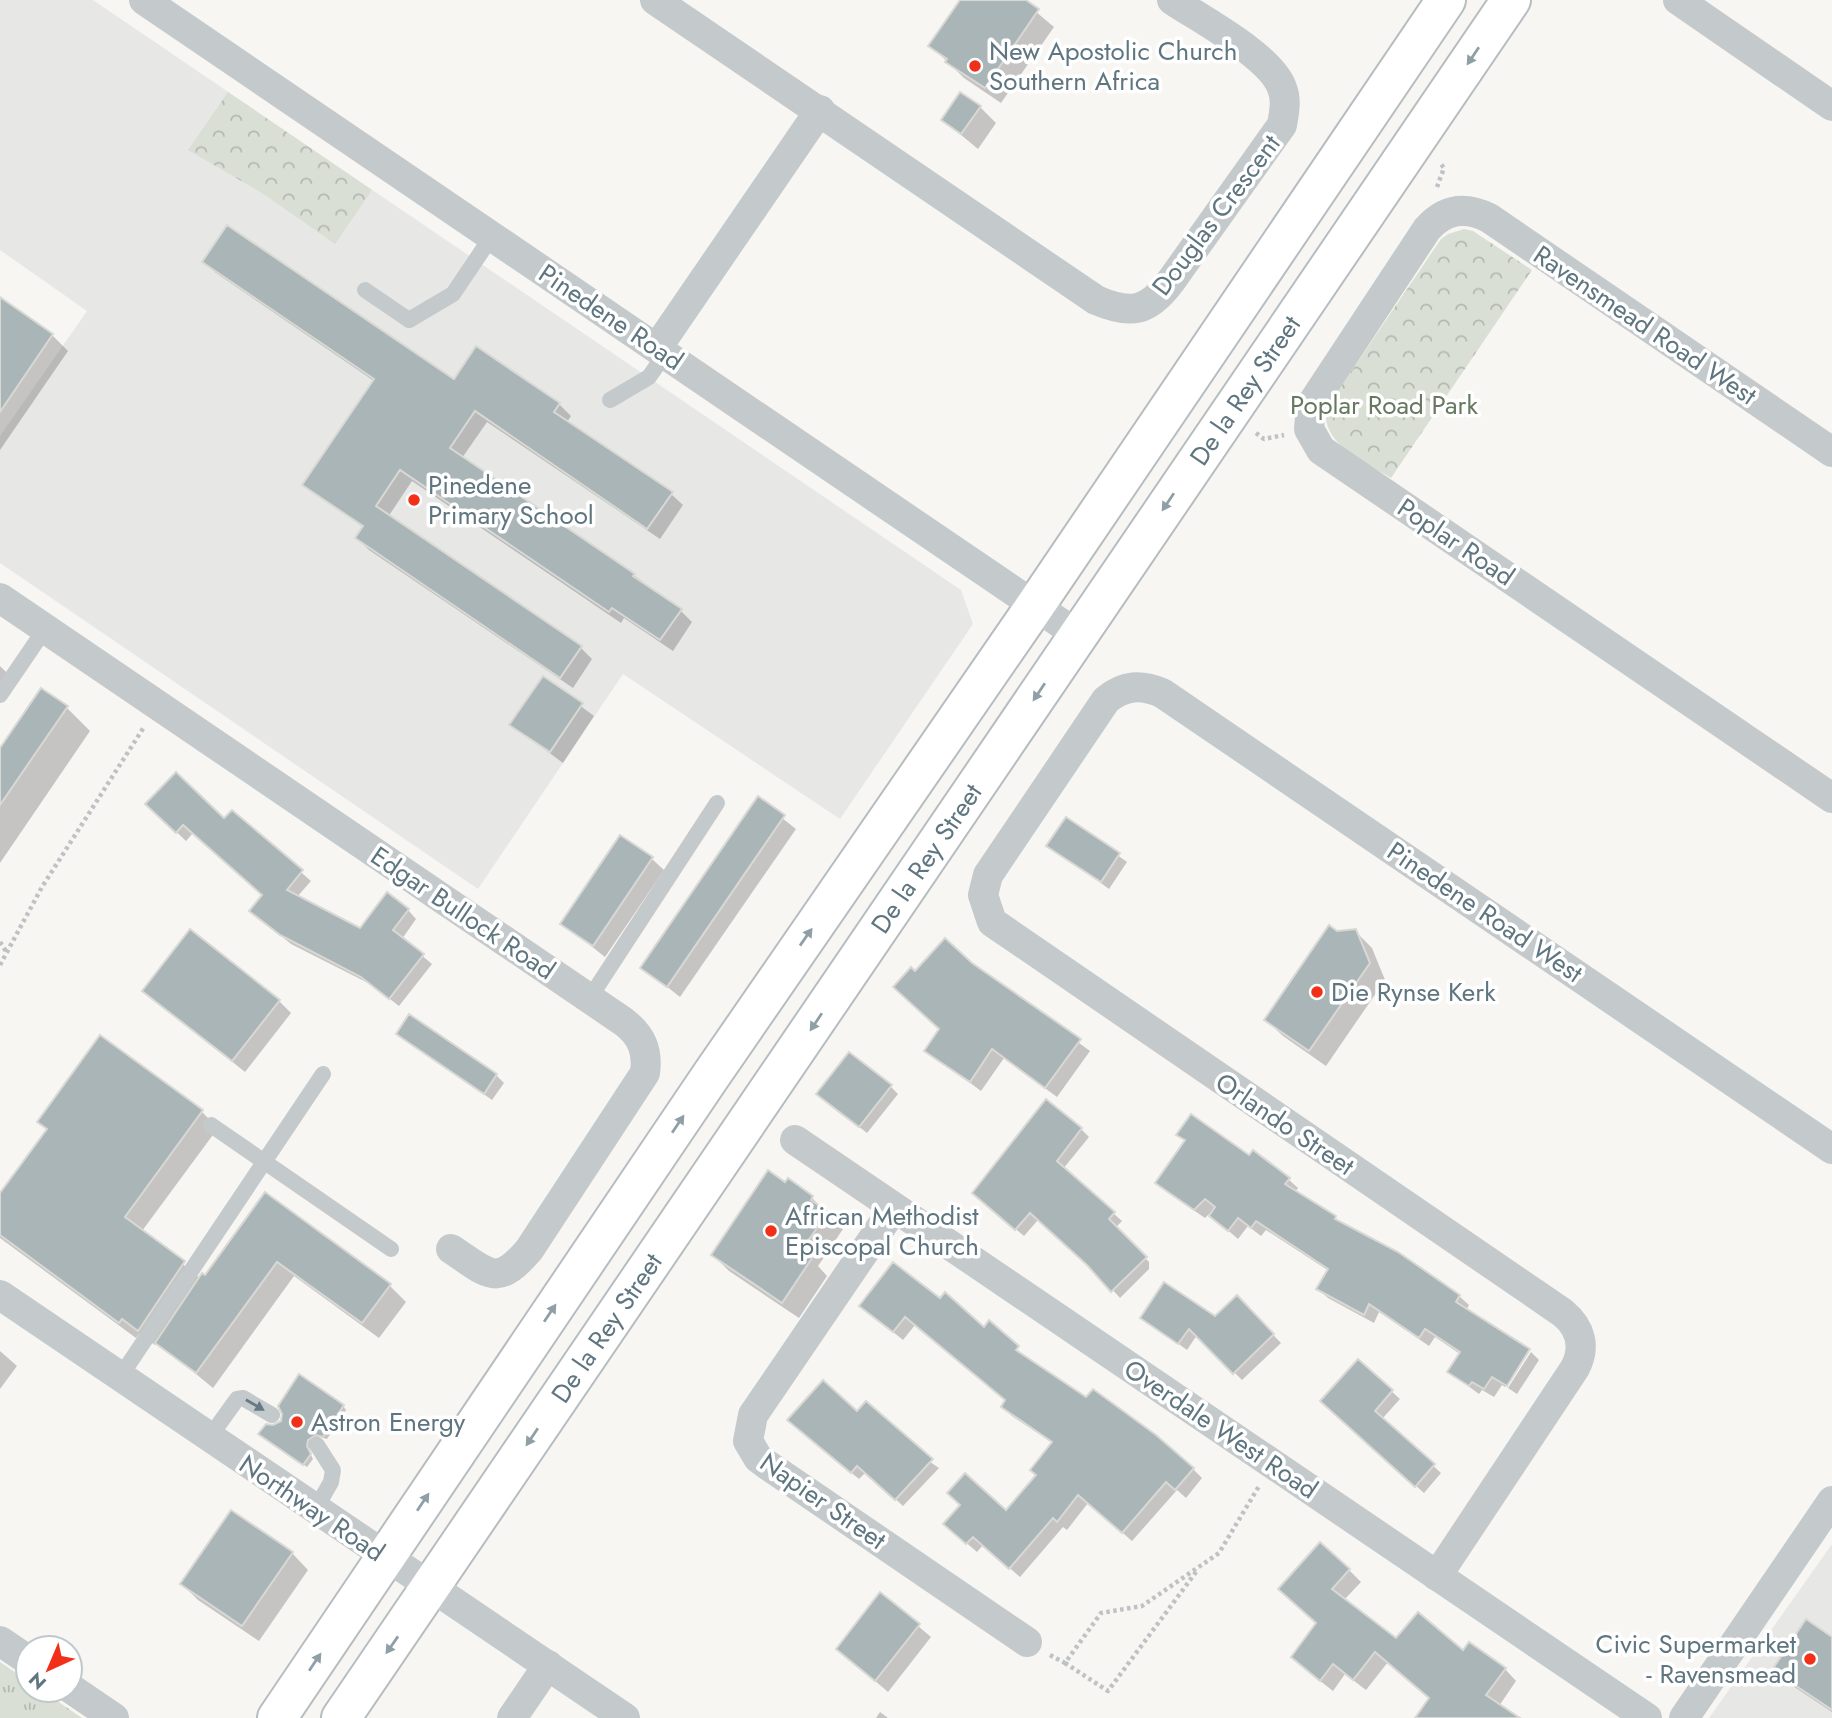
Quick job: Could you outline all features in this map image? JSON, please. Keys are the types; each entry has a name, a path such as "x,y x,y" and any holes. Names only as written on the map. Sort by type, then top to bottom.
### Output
{"main road":[{"name":"De la Rey Street","path":"277,1718 710,1077 1035,607 1446,0"},
{"name":"De la Rey Street","path":"341,1718 1511,0"}],"street":[{"name":"Pinedene Road","path":"145,0 1078,635"},
{"name":"Douglas Crescent","path":"655,0 1096,300 1116,309 1139,309 1157,299 1282,125 1285,106 1282,87 1270,68 1171,0"},
{"path":"1678,0 1832,106"},
{"path":"661,351 820,110"},
{"name":"Ravensmead Road West","path":"1445,201 1489,218 1832,452"},
{"name":"Poplar Road","path":"1445,201 1311,405 1309,429 1321,450 1832,799"},
{"name":"Edgar Bullock Road","path":"0,598 634,1030 645,1051 645,1073 529,1250 512,1269 500,1275 490,1275 452,1249"},
{"name":"Pinedene Road West","path":"1134,687 1162,693 1832,1149"},
{"name":"Orlando Street","path":"1134,687 1115,693 1107,700 988,874 983,895 992,922 1563,1313 1577,1328 1580,1358 1576,1368 1437,1576"},
{"name":"Overdale West Road","path":"795,1140 1647,1718"},
{"name":"Napier Street","path":"894,1208 752,1415 748,1441 758,1458 1027,1642"},
{"name":"Northway Road","path":"0,1295 384,1558 625,1718"},
{"path":"1684,1718 1832,1501"},
{"path":"512,1718 548,1665"},
{"path":"84,1698 114,1718"}],"lane":[{"path":"365,290 409,320 453,294 492,236"},
{"path":"610,400 649,377 661,351"},
{"path":"0,695 45,629"},
{"path":"589,999 717,803"},
{"path":"120,1377 263,1159 323,1074"},
{"path":"211,1125 391,1249"},
{"path":"209,1437 237,1399 243,1398 272,1415"},
{"path":"314,1510 331,1482 332,1469 317,1446"}],"path":[{"path":"1440,162 1444,168 1445,201"},
{"path":"1255,433 1264,439 1294,433"},
{"path":"0,965 55,865 109,777 159,706"},
{"path":"0,942 7,954"},
{"path":"1065,1663 1101,1613 1142,1606 1219,1553 1274,1465"},
{"path":"1027,1642 1108,1691 1201,1566"}],"shaded area":[{"name":"Pinedene Primary School","path":"0,0 93,0 961,590 973,624 840,819 623,674 478,889 0,563 0,436 87,311 0,250"},
{"path":"1832,1544 1832,1718 1709,1718"}],"green space":[{"path":"228,92 372,190 335,244 262,193 188,150"},
{"name":"Poplar Road Park","path":"1464,229 1473,231 1532,270 1391,478 1357,458 1337,441 1326,420 1327,407 1441,239"},
{"path":"0,1662 14,1672 14,1704 62,1704 82,1718 0,1718"}],"building":[{"name":"New Apostolic Church Southern Africa","path":"960,0 1026,0 1039,9 985,88 945,62 947,59 928,46"},
{"path":"960,92 981,106 961,134 941,120"},
{"path":"227,225 454,379 476,346 560,403 554,412 673,492 647,529 475,411 450,448 682,609 660,640 612,608 609,612 400,470 376,506 582,646 560,678 355,538 363,526 302,485 374,379 202,262"},
{"path":"0,297 53,334 0,412"},
{"path":"543,676 583,703 550,752 509,725"},
{"path":"41,688 68,706 0,805 0,748"},
{"path":"176,772 224,818 232,810 303,870 287,890 360,928 387,892 409,909 393,930 424,954 389,999 361,977 280,935 249,911 262,895 183,825 176,833 145,804"},
{"path":"758,796 785,815 667,987 640,968"},
{"path":"1066,817 1120,853 1101,882 1046,846"},
{"path":"620,835 653,857 593,946 560,924"},
{"name":"Die Rynse Kerk","path":"1329,925 1337,931 1356,929 1370,963 1309,1051 1264,1020"},
{"path":"190,929 280,1000 232,1061 142,991"},
{"path":"945,938 972,963 1081,1039 1045,1088 992,1049 970,1082 924,1051 939,1029 893,987 911,967 915,971"},
{"path":"409,1014 497,1074 484,1094 396,1034"},
{"path":"100,1035 203,1110 125,1217 185,1261 138,1331 122,1319 119,1323 0,1235 0,1193 47,1129 37,1122"},
{"path":"849,1052 892,1085 859,1127 816,1094"},
{"path":"1046,1099 1082,1128 1057,1161 1115,1212 1109,1219 1147,1257 1111,1292 1087,1265 1030,1213 1015,1230 972,1193"},
{"path":"1191,1114 1249,1155 1253,1150 1290,1178 1285,1184 1336,1216 1335,1219 1398,1252 1460,1295 1456,1302 1530,1349 1507,1386 1492,1377 1484,1389 1472,1382 1469,1386 1447,1372 1460,1352 1425,1329 1419,1338 1369,1304 1364,1315 1316,1289 1328,1269 1256,1221 1251,1228 1238,1218 1228,1231 1209,1216 1215,1207 1205,1199 1194,1210 1155,1183 1185,1140 1176,1135"},
{"name":"African Methodist Episcopal Church","path":"768,1170 785,1182 788,1178 813,1196 811,1200 828,1212 801,1251 812,1258 782,1303 711,1255"},
{"path":"265,1192 391,1284 362,1323 277,1262 196,1373 155,1343 202,1273 205,1275"},
{"path":"893,1262 940,1298 945,1292 984,1327 989,1320 1019,1346 1016,1350 1086,1397 1093,1389 1156,1435 1194,1468 1175,1490 1166,1482 1122,1533 1078,1495 1057,1522 1053,1518 1009,1569 973,1537 966,1544 943,1524 960,1505 947,1493 965,1473 1006,1510 1036,1475 1030,1470 1052,1442 1001,1407 1005,1400 905,1317 893,1332 859,1306"},
{"path":"1164,1282 1215,1316 1237,1295 1274,1334 1233,1374 1189,1329 1178,1344 1140,1318"},
{"path":"1358,1359 1393,1390 1375,1411 1435,1464 1415,1487 1320,1401"},
{"path":"299,1374 344,1405 323,1437 316,1435 308,1440 307,1446 311,1454 303,1465 258,1434 266,1424 273,1425 281,1421 282,1414 278,1406"},
{"path":"823,1380 857,1411 866,1401 933,1459 895,1500 857,1466 851,1473 787,1420"},
{"path":"231,1510 293,1552 242,1626 180,1584"},
{"path":"1320,1542 1350,1569 1332,1589 1396,1638 1418,1612 1463,1650 1469,1642 1506,1668 1486,1695 1520,1718 1415,1718 1429,1698 1375,1652 1353,1680 1333,1664 1320,1681 1291,1657 1316,1623 1278,1589"},
{"path":"880,1592 920,1624 875,1681 836,1649"},
{"path":"1806,1619 1832,1637 1832,1710 1772,1670"}],"place":[{"name":"New Apostolic Church Southern Africa","path":"975,66"},
{"name":"Pinedene Primary School","path":"414,500"},
{"name":"Die Rynse Kerk","path":"1317,992"},
{"name":"African Methodist Episcopal Church","path":"771,1231"},
{"name":"Astron Energy","path":"297,1422"},
{"name":"Civic Supermarket - Ravensmead","path":"1810,1659"}]}
